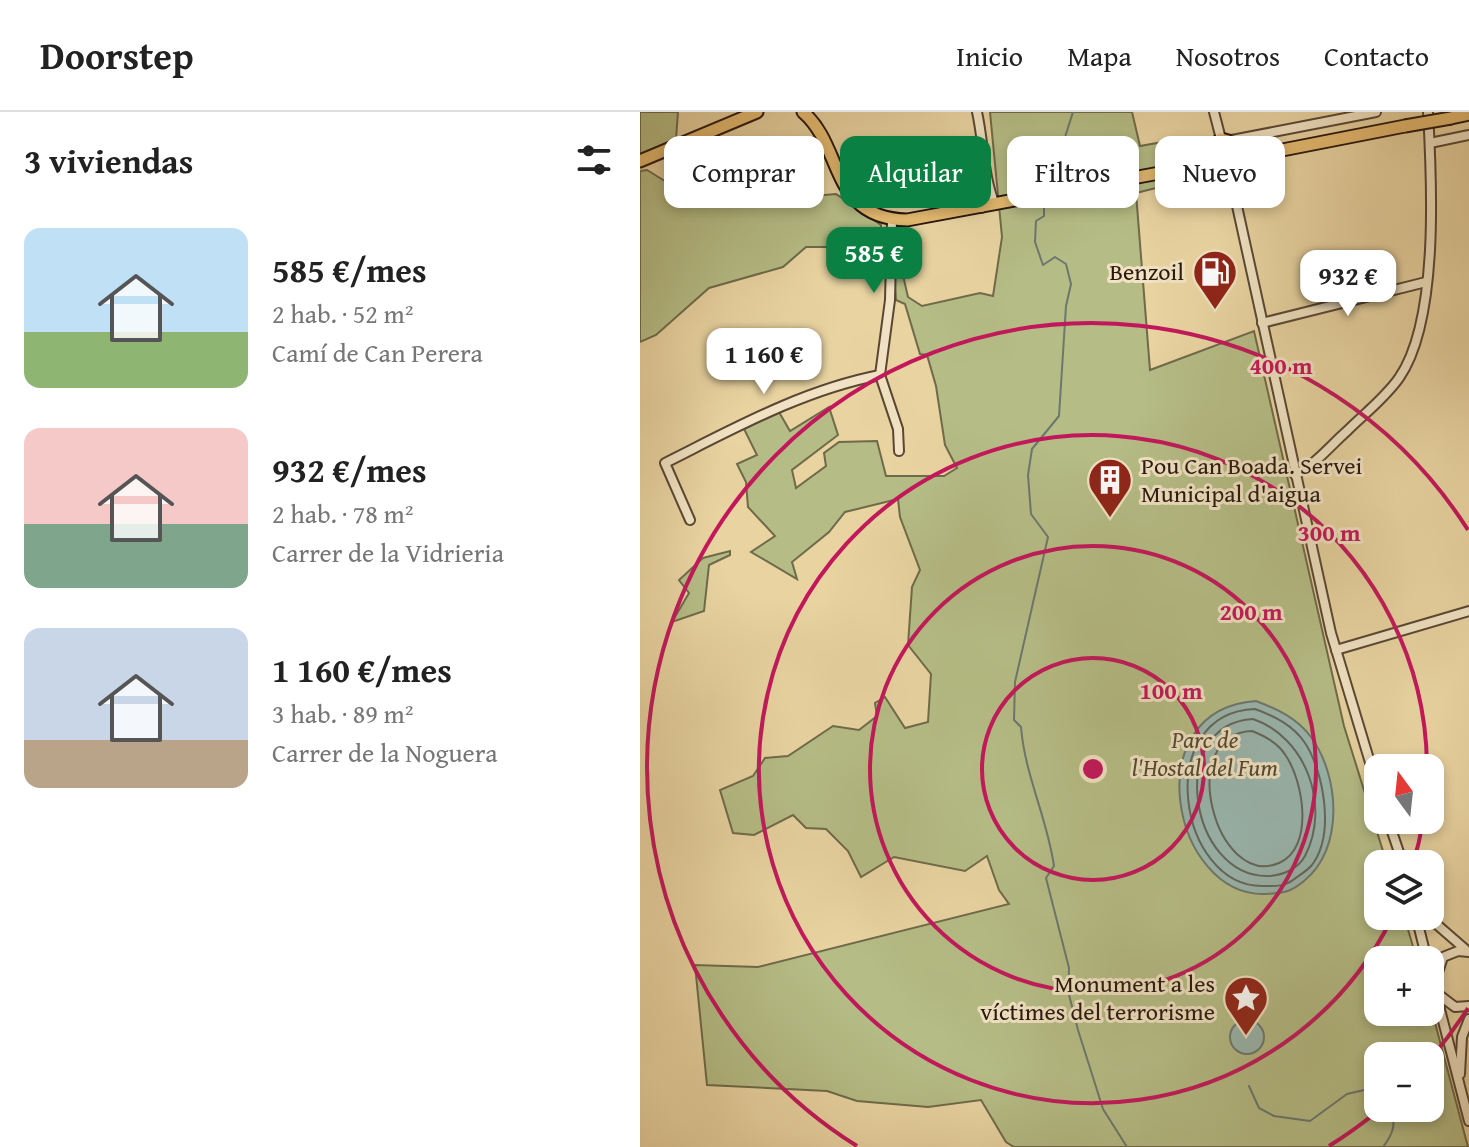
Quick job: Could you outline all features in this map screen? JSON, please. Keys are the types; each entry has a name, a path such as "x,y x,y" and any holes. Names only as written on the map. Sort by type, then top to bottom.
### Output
{"main road":[{"path":"640,161 757,112"},
{"path":"803,112 847,190 871,211 892,220 981,208"},
{"path":"1285,149 1469,114"},
{"path":"991,206 1155,174"}],"street":[{"path":"977,112 983,136"},
{"path":"1214,112 1228,136"},
{"path":"1260,136 1376,112"},
{"path":"1295,475 1311,465 1399,378 1419,334 1426,282 1428,112"},
{"path":"1430,143 1469,135"},
{"path":"991,194 995,205"},
{"path":"957,212 961,208"},
{"path":"1237,208 1336,650 1367,754"},
{"path":"892,220 890,300 880,375 898,429 899,451"},
{"path":"1262,323 1426,282"},
{"path":"690,520 665,463 775,408 836,383 880,375"},
{"path":"1336,650 1469,611"},
{"path":"1441,930 1469,951"},
{"path":"1444,956 1469,951"},
{"path":"1444,998 1455,1007 1469,1006"},
{"path":"1461,1090 1460,1056 1469,1019"},
{"path":"1444,1026 1469,1121"}],"green space":[{"path":"640,112 678,112 676,136 664,136 664,144 640,154"},
{"name":"Parc de l'Hostal del Fum","path":"990,112 1132,112 1138,136 1007,136 1007,208 1137,208 1150,370 1254,331 1344,726 1364,790 1364,834 1378,834 1383,850 1364,850 1364,930 1408,930 1413,946 1364,946 1364,1026 1436,1026 1440,1042 1364,1042 1364,1122 1444,1122 1444,1057 1468,1147 1014,1147 1006,1142 981,1100 928,1107 857,1101 827,1091 707,1085 695,965 758,967 1009,904 999,890 987,856 965,871 894,857 861,877 848,851 826,829 806,828 793,815 754,835 733,833 720,790 753,776 765,758 788,756 833,726 859,730 877,716 875,703 885,697 905,728 928,722 931,674 908,645 912,587 920,570 900,517 898,499 845,512 829,532 792,562 797,579 751,552 775,536 748,507 746,482 737,464 757,455 744,429 779,412 790,431 829,407 838,435 792,470 796,488 826,466 824,453 839,442 877,441 886,476 944,476 957,468 945,445 936,386 927,355 920,354 905,304 896,300 893,258 896,245 908,297 922,306 980,293 993,296 1002,237"},
{"path":"1139,142 1140,146 1155,143 1155,188 1139,192"},
{"path":"647,170 664,180 664,208 824,208 824,195 836,194 840,197 840,208 856,208 881,225 881,236 842,247 806,247 783,267 709,288 656,335 640,342 640,171"},
{"path":"730,551 730,555 709,565 704,611 672,622 689,593 679,580 703,558"}],"water":[{"path":"1256,701 1286,715 1311,737 1321,753 1332,792 1331,832 1326,851 1317,867 1291,890 1266,894 1234,887 1208,867 1190,837 1180,802 1181,767 1193,735 1218,712"},
{"path":"1247,1020 1259,1025 1264,1037 1259,1049 1247,1054 1235,1049 1230,1037 1235,1025"}],"waterway":[{"path":"1065,136 1073,112"},
{"path":"1044,208 1044,216 1036,221 1035,242 1043,265 1055,257 1066,264 1071,284 1066,306 1059,416 1032,449 1028,475 1031,514 1048,537 1015,682 1014,720 1021,727 1027,762 1051,848 1054,866 1046,878 1069,968 1068,991 1078,1030 1103,1109 1127,1147"},
{"path":"1249,1086 1259,1108 1274,1116 1310,1121 1347,1094 1364,1090"},
{"path":"1383,1147 1393,1122"}],"place":[{"name":"Benzoil","path":"1215,311"},
{"name":"Pou Can Boada. Servei Municipal d'aigua","path":"1110,519"},
{"name":"Monument a les víctimes del terrorisme","path":"1246,1037"}]}
